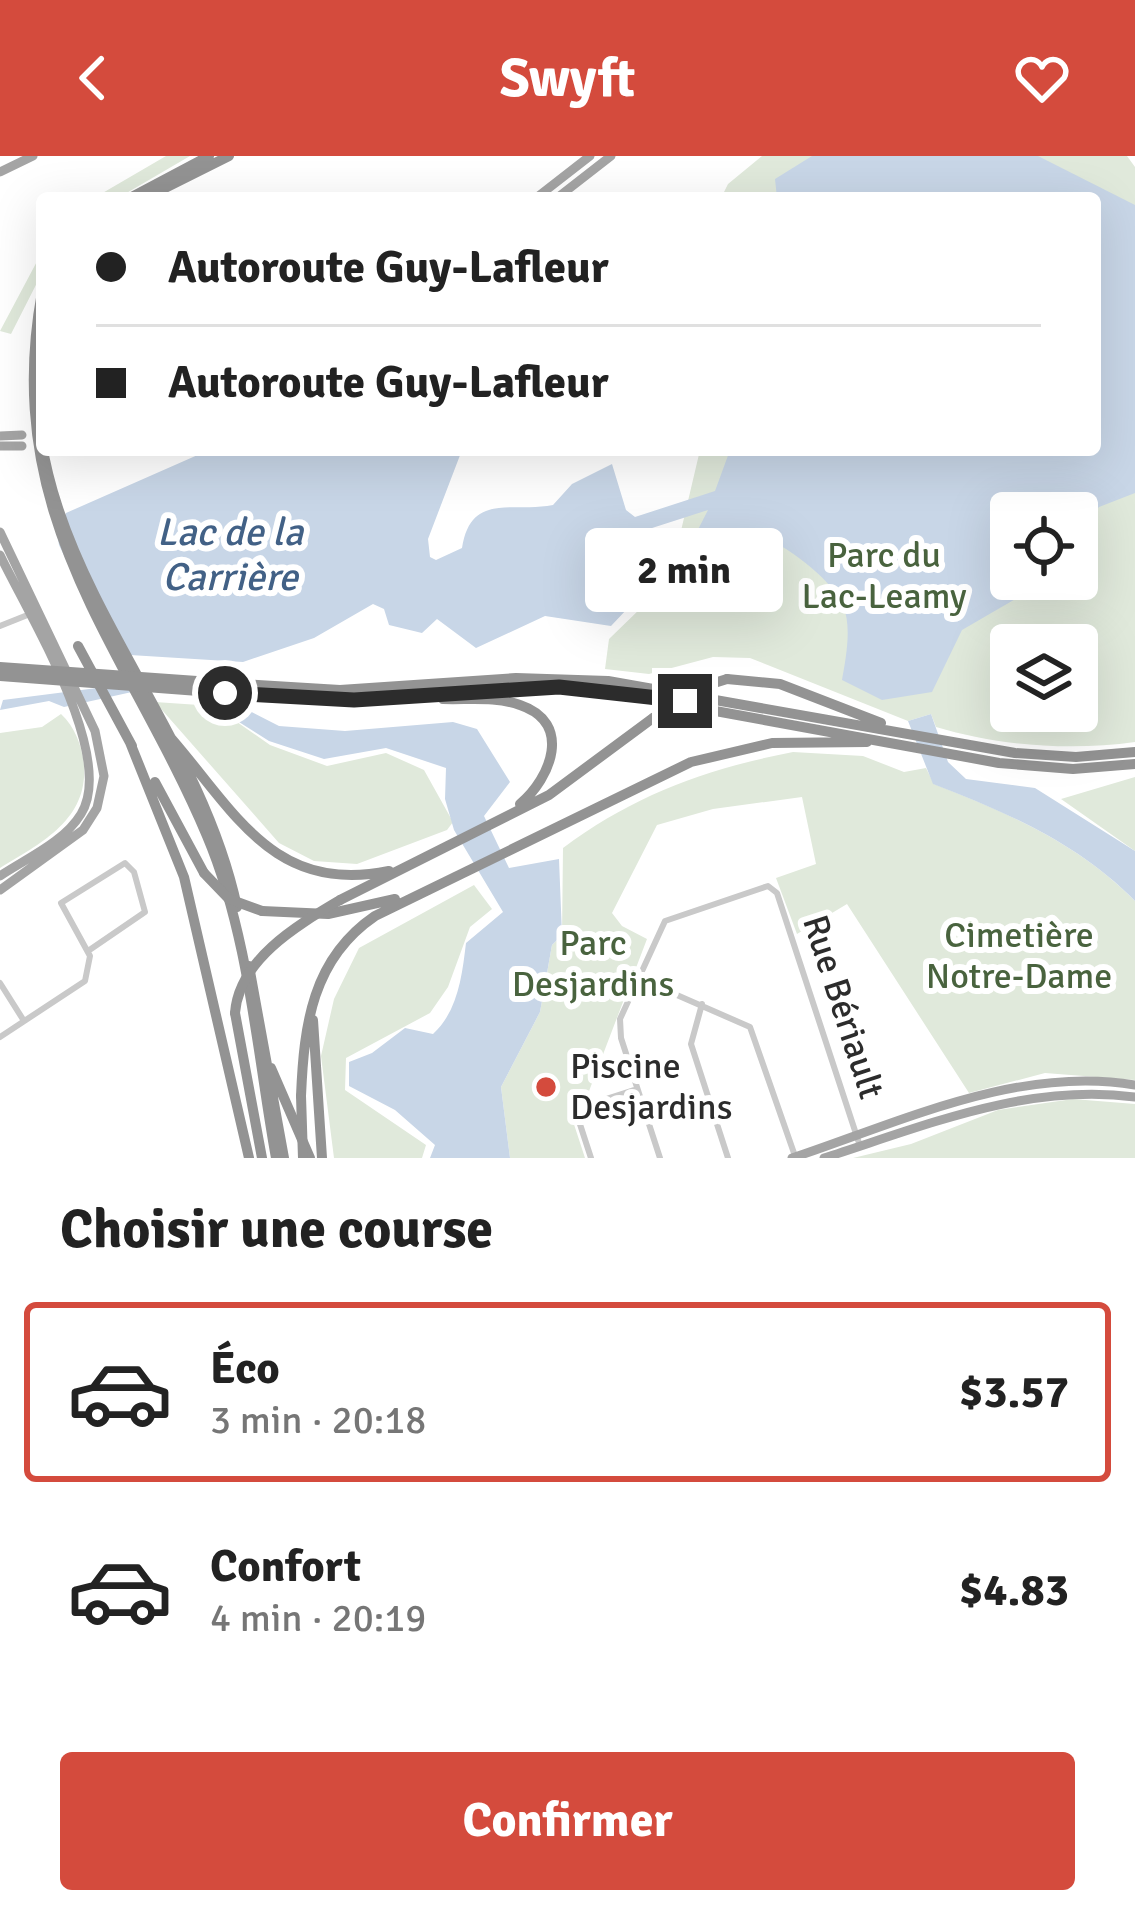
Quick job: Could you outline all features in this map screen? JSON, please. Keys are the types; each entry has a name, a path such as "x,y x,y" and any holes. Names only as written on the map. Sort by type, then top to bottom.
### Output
{"highway":[{"path":"141,192 208,156"},
{"path":"157,192 229,156"},
{"path":"22,334 36,305"},
{"path":"18,377 36,327"},
{"path":"9,420 10,461"},
{"path":"250,1158 188,889 106,678 78,633 106,678 165,730 262,842 295,867 339,879 404,868"},
{"path":"0,667 225,688 349,690 590,680 1058,757 1135,752"},
{"path":"0,676 506,701 538,716 552,743 550,770 539,788 502,819"},
{"path":"262,1158 235,1013 238,990 252,967 340,900 576,777 692,691 727,679 788,686 895,730"},
{"path":"386,698 500,688 602,690 962,756 1060,769 1135,764"},
{"path":"128,698 183,773 216,837 234,894 280,1158"},
{"path":"128,698 189,800 220,871 280,1158"},
{"path":"129,740 205,873 229,899 262,911 337,914 416,894"},
{"path":"306,1158 301,1096 305,1030 315,993 349,937 416,894 658,775 728,751 814,740 902,745"},
{"path":"315,993 312,1054 322,1158"},
{"path":"266,1060 306,1158"}],"main road":[{"path":"0,170 33,156"},
{"path":"544,192 590,156"},
{"path":"565,192 611,156"},
{"path":"0,436 36,444"},
{"path":"0,446 36,436"},
{"path":"0,532 58,678 80,712 104,769 92,818 66,847 0,890"},
{"path":"0,555 70,679 91,761 85,806 57,838 0,876"},
{"path":"824,1158 1019,1086 1076,1080 1135,1085"},
{"path":"795,1158 1012,1100 1085,1090 1135,1096"}],"street":[{"path":"0,626 33,612"},
{"path":"0,1036 85,980 91,965 88,951 63,913 62,900 125,862 134,872 145,912 88,951"},
{"name":"Rue Bériault","path":"638,978 655,934 670,918 771,886 858,1142"},
{"path":"660,1158 619,1029 638,978 738,1017 753,1031 795,1158"},
{"path":"0,983 24,1021"},
{"path":"702,1004 691,1044 728,1158"},
{"path":"591,1158 575,1109 638,1089"}],"green space":[{"path":"166,156 190,156 128,192 104,192"},
{"name":"Parc du Lac-Leamy","path":"762,156 1127,156 1135,167 1135,742 1035,745 985,739 936,727 931,714 908,721 750,658 713,657 649,674 605,669 609,639 643,606 646,591 662,577 676,552 699,456 1101,456 1101,192 724,192"},
{"path":"36,263 36,285 11,334 0,331"},
{"path":"155,702 214,706 270,745 327,766 386,753 424,770 453,822 447,830 357,864 314,861 279,843"},
{"path":"61,714 74,731 83,758 78,801 59,828 0,868 0,733 42,727"},
{"name":"Cimetière Notre-Dame","path":"793,752 863,756 904,772 926,768 934,784 1015,818 1066,846 1135,901 1135,1080 1045,1073 969,1093 847,904 797,934 776,878 816,864 802,797 713,809 657,825 612,913 622,926 647,939 586,1099 568,1106 585,1158 510,1158 501,1087 540,1012 552,945 562,935 563,848 617,813 672,786"},
{"path":"1135,777 1135,851 1061,799"},
{"path":"474,885 492,909 470,927 448,987 430,1013 346,1058 345,1090 426,1145 422,1158 334,1158 321,1056 334,999 359,948"},
{"path":"1073,1099 1135,1104 1135,1158 853,1158 911,1144 998,1110"}],"water":[{"name":"Lac de la Carrière","path":"812,156 1038,156 1135,205 1135,493 1098,508 1098,492 990,492 990,600 1014,600 962,630 932,692 882,700 842,680 848,632 843,605 810,567 776,543 743,530 729,530 687,566 682,561 708,510 649,529 622,581 628,608 611,626 545,616 476,648 437,619 422,633 389,625 384,609 373,604 314,638 243,662 130,655 100,631 59,545 57,533 66,513 195,456 460,456 428,539 430,557 436,560 462,548 467,530 484,512 553,505 572,484 612,464 626,510 635,517 715,491 728,456 1101,456 1101,192 776,192 775,179"},
{"path":"144,682 205,688 279,726 345,731 453,722 477,729 510,782 484,816 509,868 559,859 562,935 552,945 540,1012 501,1087 510,1158 430,1158 435,1145 395,1110 349,1086 349,1062 372,1053 405,1028 433,1034 441,1025 457,992 466,943 503,912 454,830 445,799 446,768 386,748 324,759 269,741 193,693 141,690 64,707 49,701 0,710 3,700"},
{"path":"931,714 948,762 966,779 1035,788 1135,851 1135,901 1066,846 1015,818 933,784 908,721"}],"place":[{"name":"Piscine Desjardins","path":"546,1087"}],"route":[{"path":"225,693 354,700 559,687 685,701"}],"park label":[{"name":"Parc Desjardins","path":"593,964"}]}
